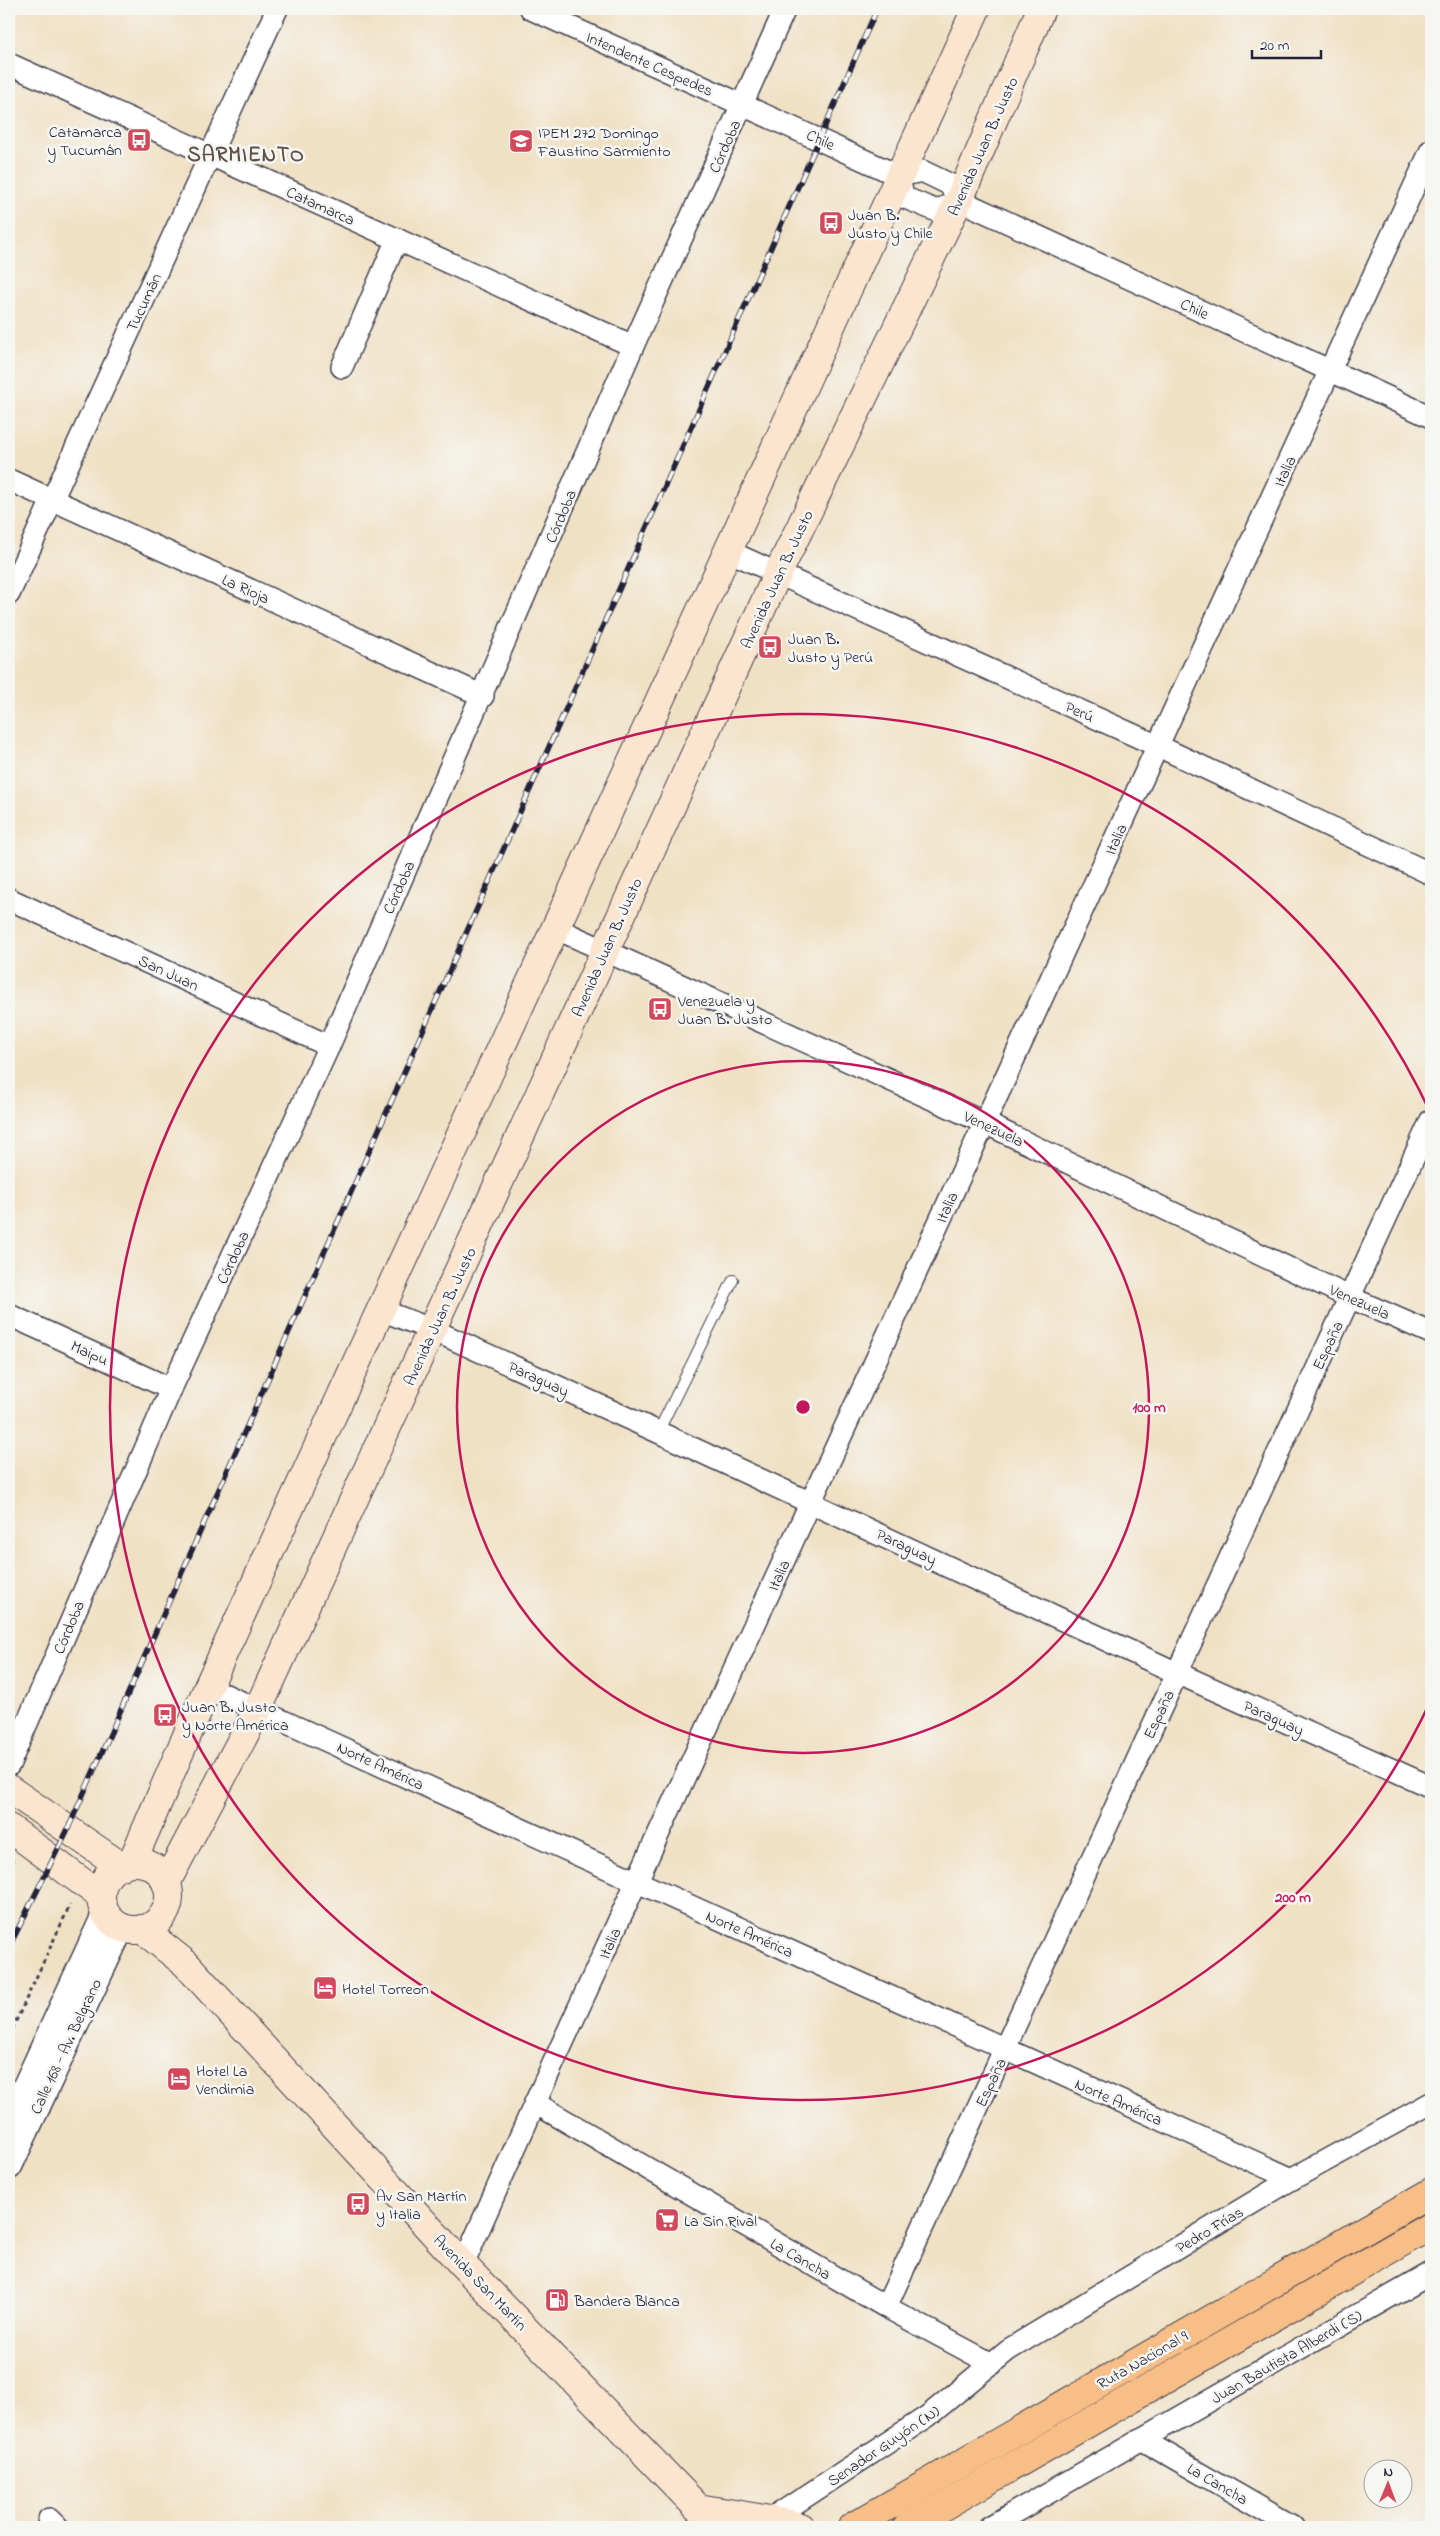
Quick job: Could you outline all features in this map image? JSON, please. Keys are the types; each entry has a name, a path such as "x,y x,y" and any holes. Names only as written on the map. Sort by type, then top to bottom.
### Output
{"highway":[{"name":"Ruta Nacional 9","path":"852,2527 1431,2192"},
{"name":"Ruta Nacional 9","path":"908,2527 1431,2226"}],"main road":[{"path":"9,1789 126,1864 153,1867 161,1874 167,1892 160,1919 110,1909 106,1878 126,1864 976,9"},
{"name":"Avenida Juan B. Justo","path":"167,1892 258,1708 433,1330 778,573 958,200 1041,9"},
{"name":"Avenida San Martín","path":"9,1828 110,1909 186,1964 699,2518 770,2520 786,2522 801,2527"},
{"name":"Avenida San Martín","path":"167,1892 186,1964"},
{"path":"744,2527 770,2520"}],"street":[{"name":"Tucumán","path":"9,594 277,9"},
{"name":"Intendente Cespedes","path":"531,9 742,105"},
{"name":"Córdoba","path":"9,1765 171,1389 329,1046 483,696 633,346 785,9"},
{"name":"Catamarca","path":"9,64 633,346"},
{"name":"Chile","path":"742,105 899,176 922,171 949,184 958,200 1331,369 1431,417"},
{"name":"Italia","path":"464,2265 637,1882 1431,150"},
{"path":"899,176 903,197 936,211 958,200"},
{"path":"342,367 397,239"},
{"name":"La Rioja","path":"9,480 483,696"},
{"name":"Perú","path":"728,551 1158,746 1431,874"},
{"name":"San Juan","path":"9,899 329,1046"},
{"name":"Venezuela","path":"555,928 985,1123 1350,1297 1431,1333"},
{"name":"España","path":"886,2307 1431,1120"},
{"name":"Paraguay","path":"380,1310 433,1330 658,1432 1177,1673 1431,1787"},
{"name":"Maipu","path":"9,1316 171,1389"},
{"name":"Norte América","path":"208,1687 258,1708 1292,2179"},
{"path":"9,2123 110,1909"},
{"name":"Calle 168 - Av. Belgrano","path":"9,2166 110,1909"},
{"name":"La Cancha","path":"536,2103 886,2307 992,2364"},
{"name":"Pedro Frías","path":"992,2364 1008,2350 1292,2179 1431,2103"},
{"name":"Juan Bautista Alberdi (S)","path":"1141,2439 1431,2273"},
{"name":"Senador Guyón (N)","path":"770,2520 928,2416 992,2364"},
{"path":"989,2527 1141,2439"},
{"name":"La Cancha","path":"1141,2439 1294,2527"}],"lane":[{"path":"658,1432 732,1280"}],"path":[{"path":"9,2036 110,1909"}],"railway":[{"path":"9,1947 67,1831 877,9"}],"place":[{"name":"Catamarca y Tucumán","path":"139,140"},
{"name":"IPEM 272 Domingo Faustino Sarmiento","path":"521,141"},
{"name":"Juan B. Justo y Chile","path":"831,223"},
{"name":"Juan B. Justo y Perú","path":"770,647"},
{"name":"Venezuela y Juan B. Justo","path":"660,1009"},
{"name":"Juan B. Justo y Norte América","path":"165,1715"},
{"name":"Hotel Torreon","path":"325,1988"},
{"name":"Hotel La Vendimia","path":"179,2079"},
{"name":"Av San Martín y Italia","path":"358,2204"},
{"name":"La Sin Rival","path":"667,2220"},
{"name":"Bandera Blanca","path":"557,2300"}],"district":[{"name":"SARMIENTO","path":"246,154"}]}
